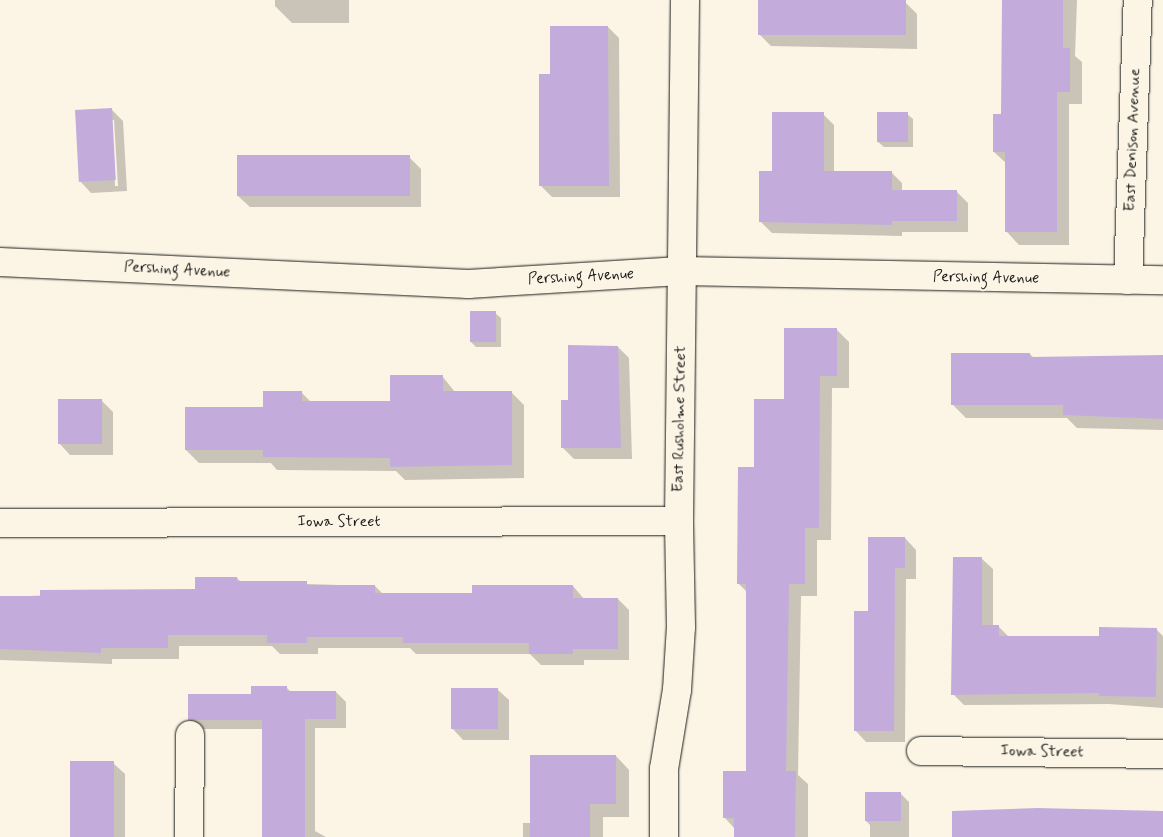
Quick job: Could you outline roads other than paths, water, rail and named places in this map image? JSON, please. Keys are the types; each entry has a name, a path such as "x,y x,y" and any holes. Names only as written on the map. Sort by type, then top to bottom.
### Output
{"street":[{"name":"East Rusholme Street","path":"664,837 664,769 677,690 681,628 679,521 684,0"},
{"name":"East Denison Avenue","path":"1128,280 1138,0"},
{"name":"Pershing Avenue","path":"0,262 468,284 681,272 1163,280"},
{"name":"Iowa Street","path":"0,523 679,521"},
{"path":"189,837 190,735"},
{"name":"Iowa Street","path":"921,751 1163,754"}]}
